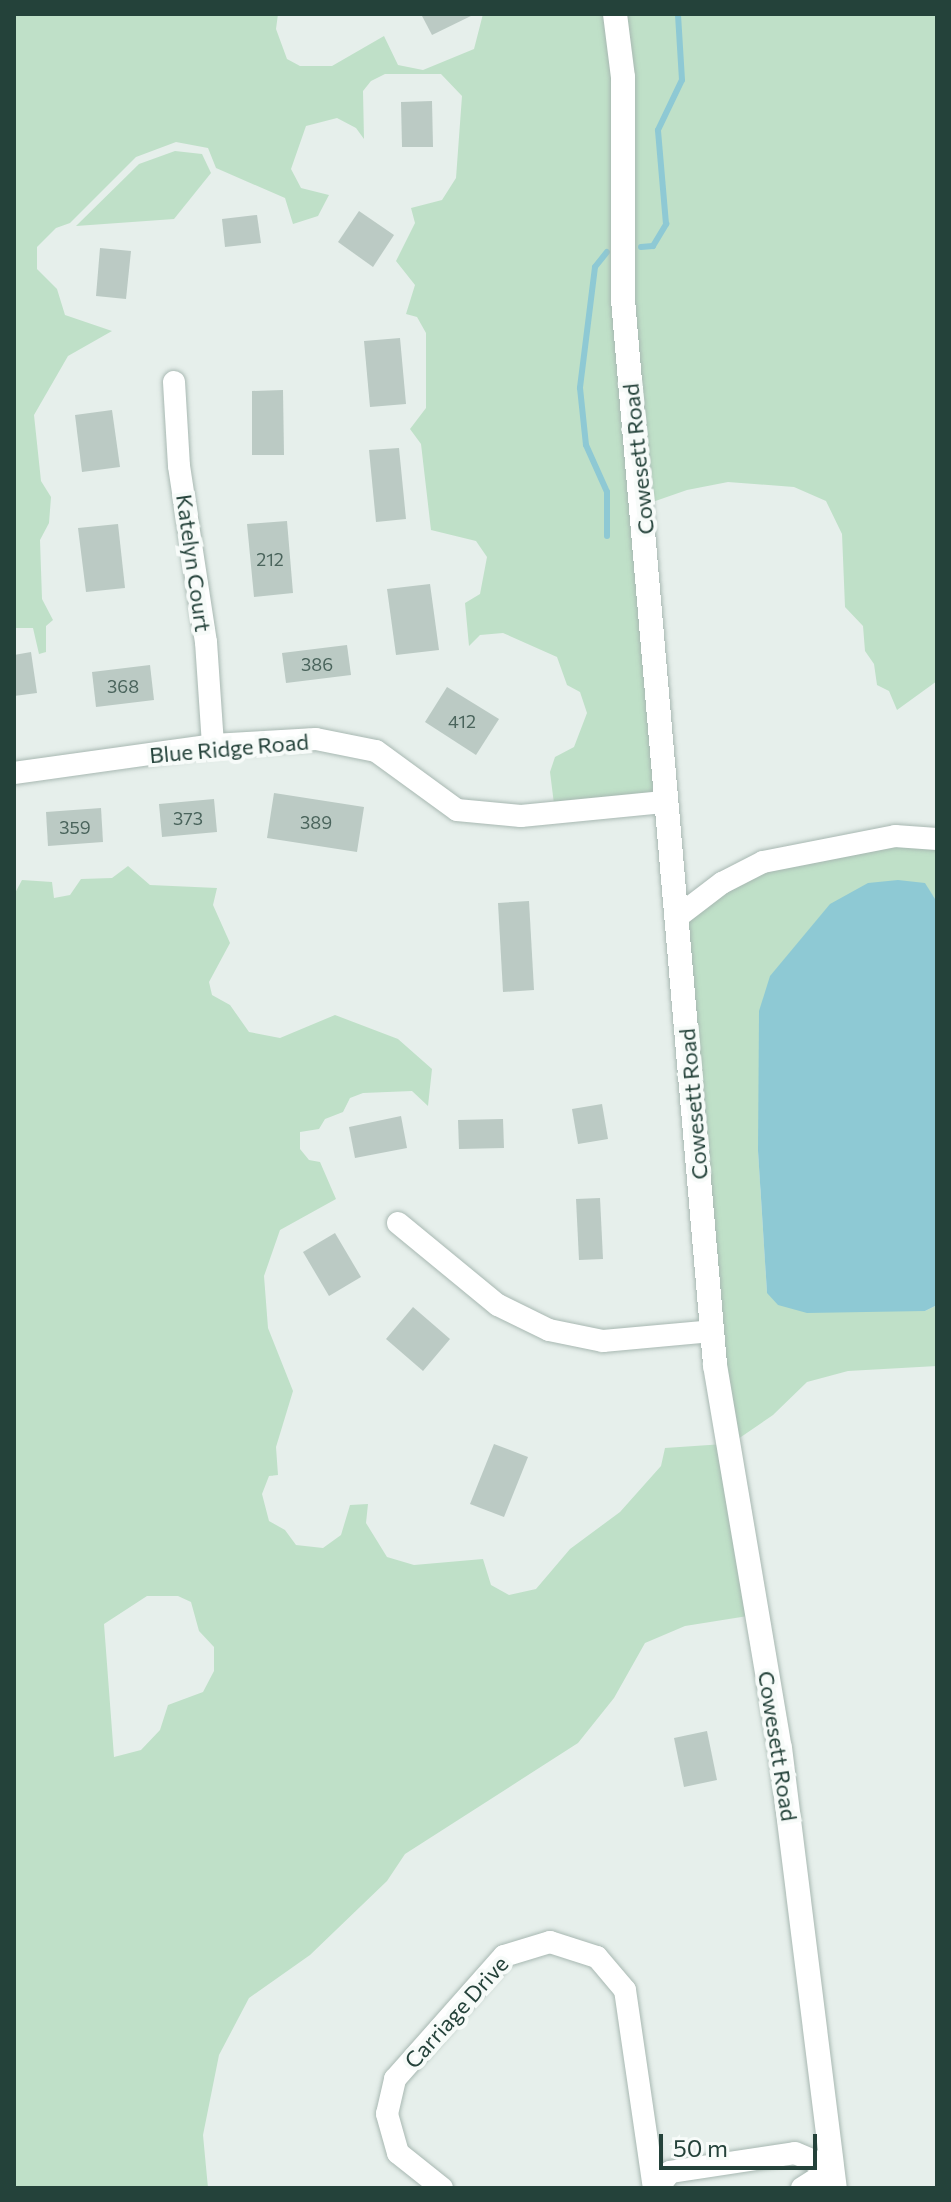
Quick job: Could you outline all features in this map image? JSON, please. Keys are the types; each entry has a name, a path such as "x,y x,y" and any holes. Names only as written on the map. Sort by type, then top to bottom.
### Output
{"main road":[{"name":"Cowesett Road","path":"615,14 623,77 623,300 648,555 663,802 712,1331 782,1756 834,2179"}],"street":[{"name":"Katelyn Court","path":"174,382 213,745"},
{"name":"Blue Ridge Road","path":"14,773 213,745 316,739 376,751 457,810 490,816 663,802"},
{"path":"676,918 722,883 763,862 895,836 937,839"},
{"path":"398,1223 498,1305 549,1330 603,1341 712,1331"},
{"name":"Carriage Drive","path":"442,2188 398,2153 387,2114 395,2079 504,1956 550,1942 597,1957 625,1990 656,2188"},
{"name":"Carriage Drive","path":"656,2188 670,2172 795,2153 834,2179"},
{"path":"802,2188 834,2179"}],"green space":[{"path":"14,14 278,14 276,29 287,59 300,66 332,66 384,36 398,65 423,70 474,49 483,14 937,14 937,681 897,710 889,691 877,685 874,664 865,651 863,626 845,607 842,534 826,501 794,487 728,482 687,490 641,506 662,795 555,812 550,772 555,757 574,747 587,713 580,692 567,685 557,657 503,633 480,635 469,646 465,603 480,594 487,557 476,541 431,530 421,444 410,429 426,408 426,333 417,317 406,314 415,285 396,261 415,223 411,208 442,200 456,178 462,96 441,74 385,74 371,81 363,91 364,139 356,128 337,118 306,126 291,169 301,188 329,195 318,216 293,224 285,198 216,168 208,148 176,142 136,157 70,223 56,228 37,247 37,269 57,289 65,315 112,331 68,356 34,415 41,481 51,497 49,523 40,540 42,599 53,620 46,626 46,652 39,654 33,628 14,628"},
{"path":"175,151 202,154 211,173 174,219 76,226 139,164"},
{"path":"937,840 937,902 924,883 758,1151 767,1293 925,1311 937,1305 937,1366 848,1371 807,1382 773,1415 738,1439 754,1615 685,1626 645,1643 614,1698 578,1743 405,1854 387,1881 310,1955 249,1998 219,2055 203,2135 208,2188 14,2188 14,895 22,880 52,882 54,898 70,895 81,879 112,878 128,866 150,885 217,888 213,905 230,943 209,982 212,995 230,1005 249,1032 280,1038 335,1015 398,1039 432,1069 428,1106 412,1091 363,1093 350,1098 343,1112 325,1119 319,1129 300,1132 300,1149 309,1160 320,1162 336,1199 280,1230 264,1276 268,1328 293,1391 276,1447 278,1475 269,1476 262,1494 269,1521 285,1530 296,1545 323,1548 341,1535 350,1505 368,1504 366,1523 387,1557 414,1565 483,1559 491,1585 509,1595 536,1589 570,1549 620,1512 661,1466 665,1448 724,1444 677,915 762,862","holes":["147,1596 178,1596 191,1602 199,1631 214,1647 214,1671 203,1692 168,1705 160,1730 141,1750 114,1757 104,1624"]}],"water":[{"path":"898,880 925,883 937,902 937,1305 925,1311 807,1313 778,1305 767,1293 758,1151 759,1011 770,976 830,904 868,883"}],"building":[{"path":"421,14 475,14 432,35"},
{"path":"432,101 433,147 402,147 401,102"},
{"path":"359,211 394,235 373,267 338,242"},
{"path":"257,215 261,243 225,247 222,219"},
{"path":"100,248 131,251 126,299 96,296"},
{"path":"400,338 406,404 370,407 364,341"},
{"path":"283,390 284,455 252,455 252,391"},
{"path":"112,410 120,467 82,472 75,415"},
{"path":"399,448 406,519 376,522 369,450"},
{"path":"287,521 293,593 254,597 247,524"},
{"path":"118,524 125,588 86,592 78,528"},
{"path":"430,584 439,650 396,655 387,589"},
{"path":"347,645 351,675 286,683 282,653"},
{"path":"31,652 37,693 14,696 14,655"},
{"path":"150,665 154,700 96,707 92,672"},
{"path":"447,687 499,719 476,755 425,722"},
{"path":"274,793 364,807 357,852 267,838"},
{"path":"214,799 217,832 162,837 159,804"},
{"path":"101,808 103,842 48,846 46,812"},
{"path":"529,901 534,990 503,992 498,903"},
{"path":"602,1104 608,1139 578,1144 572,1109"},
{"path":"401,1116 407,1148 355,1158 349,1127"},
{"path":"503,1119 504,1148 459,1149 458,1120"},
{"path":"600,1198 603,1259 579,1260 576,1199"},
{"path":"335,1233 361,1277 329,1296 303,1252"},
{"path":"413,1307 450,1339 423,1371 386,1339"},
{"path":"494,1444 528,1457 504,1517 470,1504"},
{"path":"707,1731 717,1780 684,1787 674,1738"}],"waterway":[{"path":"641,247 653,246 666,224 658,130 682,80 678,14"},
{"path":"607,252 595,267 580,388 586,445 607,492 607,536"}]}
